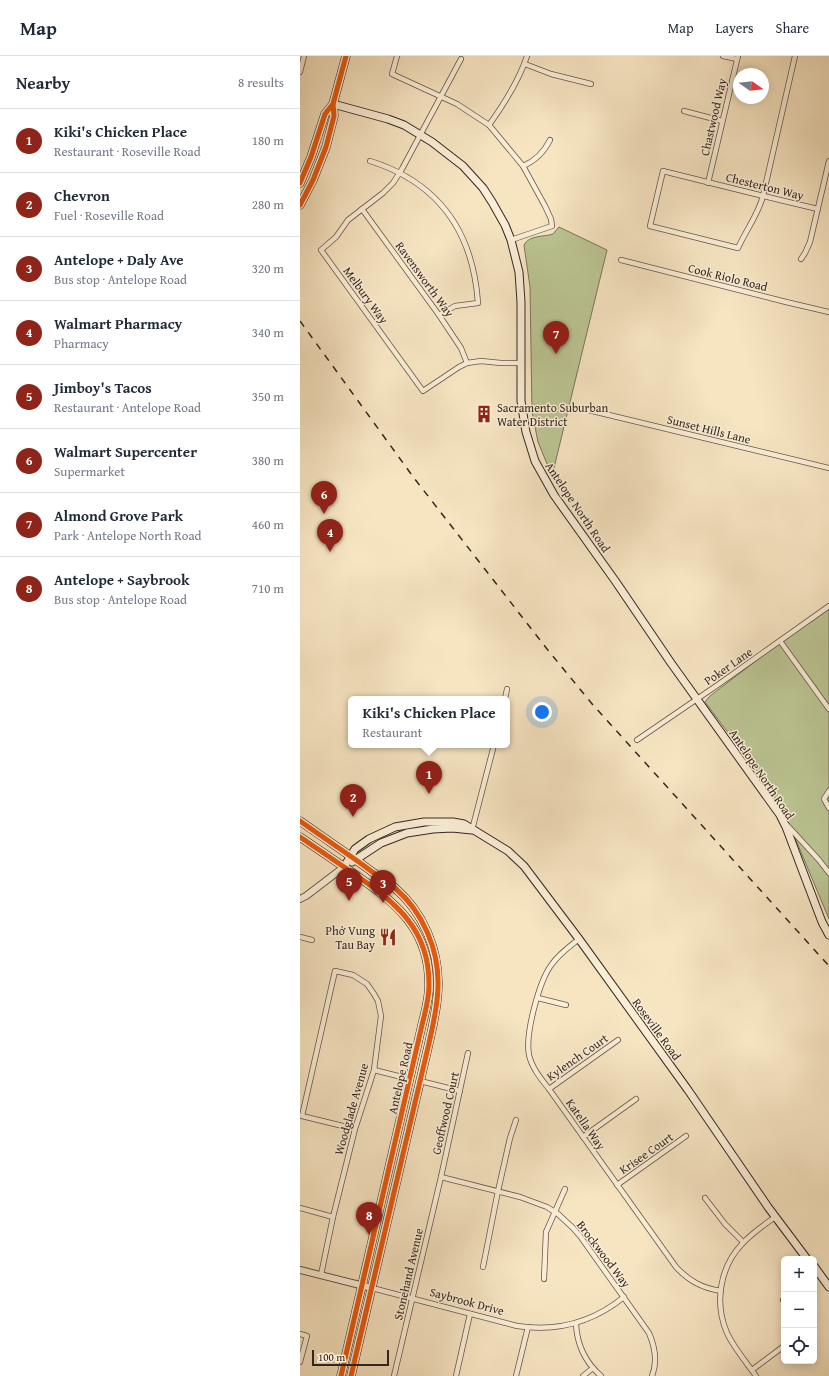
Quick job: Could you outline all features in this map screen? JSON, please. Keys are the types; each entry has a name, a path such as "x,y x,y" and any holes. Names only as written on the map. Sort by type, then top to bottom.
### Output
{"main road":[{"path":"300,205 313,180 326,147 334,116 333,104 346,56"},
{"path":"300,183 311,157 325,114 333,104"},
{"name":"Antelope North Road","path":"333,104 388,119 404,125 446,151 472,176 492,202 505,225 511,240 519,272 523,417 530,447 540,473 697,699 772,803 792,844 822,922 829,935"},
{"name":"Antelope Road","path":"300,821 394,888 408,901 424,925 435,953 438,975 437,1000 429,1044 351,1376"},
{"name":"Roseville Road","path":"344,867 353,858 381,843 416,831 452,828 472,830 500,845 524,866 579,939 688,1090 775,1217 805,1256"},
{"name":"Antelope Road","path":"300,837 380,892 394,903 411,922 419,938 426,960 429,987 410,1078 341,1376"},
{"path":"417,1046 420,1081"},
{"path":"410,1078 412,1115"},
{"path":"817,1270 829,1287"}],"street":[{"path":"300,72 304,56"},
{"path":"397,56 392,74 409,83 441,95 489,125 523,166 545,206 551,219 552,226 511,240"},
{"path":"489,125 510,93 527,56"},
{"path":"723,56 737,58"},
{"path":"763,196 795,56"},
{"name":"Chastwood Way","path":"708,182 737,58"},
{"name":"Melbury Way","path":"461,59 400,173 383,193 348,220 336,236 321,250 423,391 467,363 481,361 521,363"},
{"path":"524,64 551,74 591,84"},
{"path":"684,111 722,121"},
{"path":"523,166 539,156 550,140"},
{"path":"370,161 400,173 418,184 447,212 461,234 472,259 475,272 478,304 456,306 439,316"},
{"path":"802,259 808,247 827,180 829,161"},
{"name":"Chesterton Way","path":"763,196 756,215 738,248 650,226 663,172 818,209"},
{"name":"Ravensworth Way","path":"362,209 461,348 467,363"},
{"name":"Cook Riolo Road","path":"621,260 829,312"},
{"name":"Sunset Hills Lane","path":"584,409 829,468"},
{"name":"Poker Lane","path":"637,740 829,606"},
{"path":"780,641 829,709"},
{"path":"506,696 507,689"},
{"path":"472,830 493,748"},
{"path":"829,790 824,799 829,808"},
{"path":"781,819 829,873"},
{"path":"300,899 344,867"},
{"path":"300,937 312,940"},
{"name":"Katella Way","path":"579,939 562,953 551,965 544,979 529,1034 528,1049 532,1063 676,1267 682,1274 693,1282 701,1286 721,1291"},
{"name":"Woodglade Avenue","path":"321,1275 333,1216 355,1129 374,1070 381,1024 378,1001 369,987 360,979 334,970 302,1116 355,1129"},
{"path":"538,998 566,1006"},
{"name":"Kylench Court","path":"549,1089 618,1040"},
{"name":"Geoffwood Court","path":"441,1177 468,1053"},
{"path":"374,1070 410,1078"},
{"path":"420,1081 460,1091"},
{"path":"583,1137 636,1099"},
{"path":"483,1267 498,1191 510,1138 516,1120"},
{"name":"Krisee Court","path":"617,1185 686,1136"},
{"name":"Brockwood Way","path":"441,1177 535,1202 555,1212 566,1221 580,1236 624,1297 652,1340 655,1353 652,1376"},
{"name":"Stonehand Avenue","path":"394,1376 441,1177"},
{"path":"544,1279 546,1232 565,1189"},
{"path":"705,1198 725,1224 743,1242"},
{"path":"300,1208 333,1216"},
{"path":"756,1376 734,1345 728,1333 721,1308 721,1291 728,1264 743,1242 775,1217"},
{"name":"Saybrook Drive","path":"300,1270 528,1328 553,1328 576,1324 597,1316 624,1297"},
{"path":"456,1376 470,1314"},
{"path":"576,1324 580,1345 586,1358 600,1376"},
{"path":"516,1376 528,1328"},
{"path":"300,1334 307,1336 300,1362"},
{"path":"752,1370 781,1348"},
{"path":"583,1376 593,1368"}],"green space":[{"path":"559,227 607,250 552,476 538,442 532,412 530,287 524,245 529,239 553,234"},
{"path":"829,605 829,919 793,833 770,788 705,702 710,696"}],"railway":[{"path":"300,321 414,478 547,649 593,705 829,966"}],"cycle path":[{"path":"300,205 313,180 326,147 334,116 333,104 346,56"},
{"path":"300,183 311,157 325,114 333,104"},
{"path":"300,821 391,885 405,898 414,908 427,932 436,959 438,972 437,1000 432,1029 351,1376"},
{"path":"300,837 369,884 408,919 417,933 424,949 428,966 429,986 427,1006 341,1376"}],"place":[{"name":"Almond Grove Park","path":"556,354"},
{"name":"Sacramento Suburban Water District","path":"484,414"},
{"name":"Walmart Supercenter","path":"324,514"},
{"name":"Walmart Pharmacy","path":"330,552"},
{"name":"Kiki's Chicken Place","path":"429,794"},
{"name":"Chevron","path":"353,817"},
{"name":"Jimboy's Tacos","path":"349,901"},
{"name":"Antelope + Daly Ave","path":"383,903"},
{"name":"Phở Vung Tau Bay","path":"388,937"},
{"name":"Antelope + Saybrook","path":"369,1235"}]}
